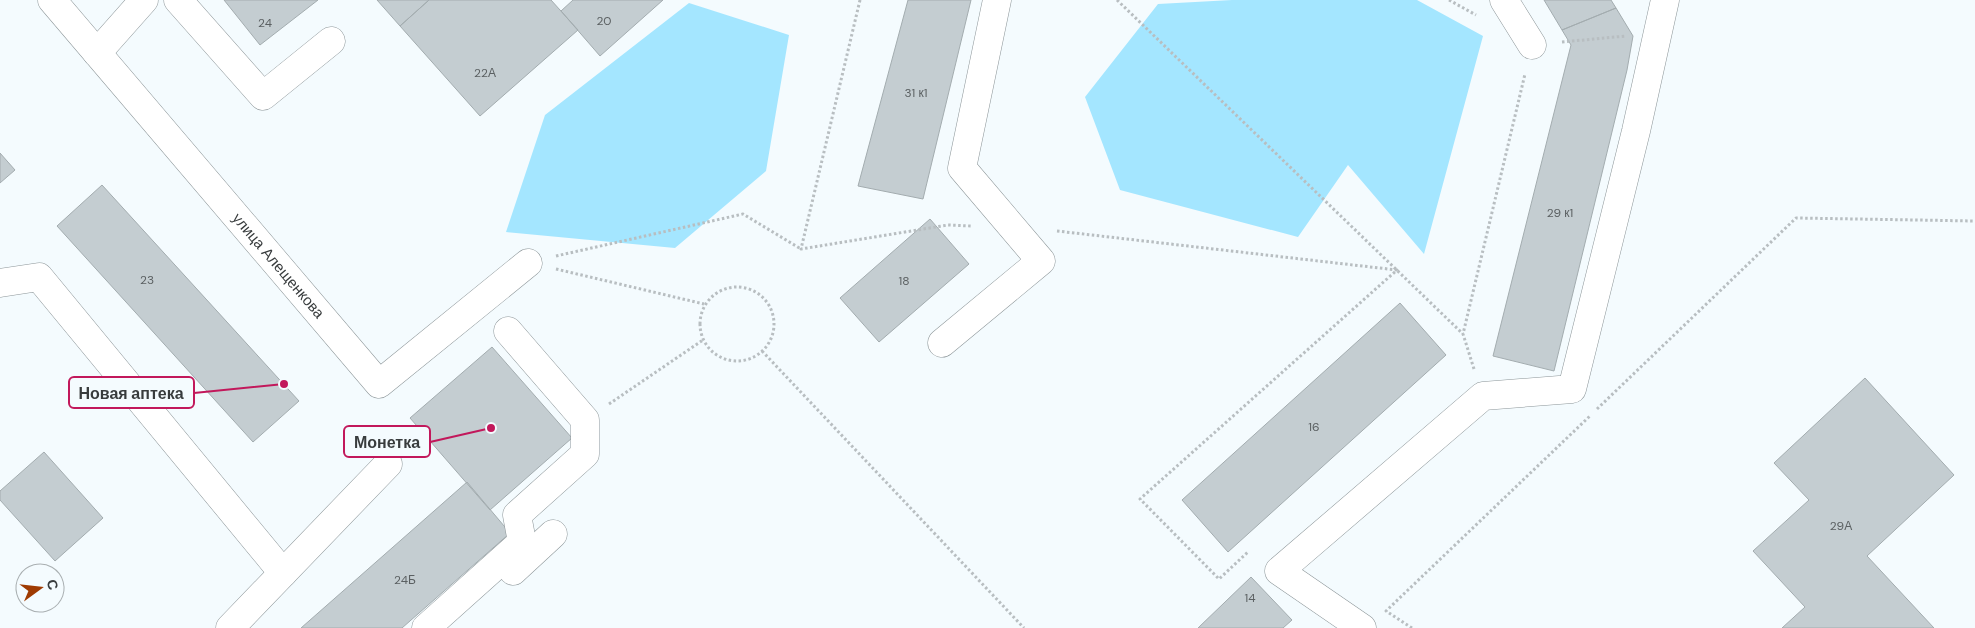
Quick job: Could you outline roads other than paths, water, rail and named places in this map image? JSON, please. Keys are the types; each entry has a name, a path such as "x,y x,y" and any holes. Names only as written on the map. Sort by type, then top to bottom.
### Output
{"street":[{"name":"улица Алещенкова","path":"52,0 378,384 528,263"},
{"path":"98,53 144,0"},
{"path":"178,0 263,96 331,41"},
{"path":"942,343 1041,261 962,168 997,0"},
{"path":"1504,0 1532,45"},
{"path":"1362,628 1279,571 1483,396 1572,389 1636,130 1665,0"},
{"path":"0,283 40,278 283,573"},
{"path":"426,628 522,542 517,515 585,454 585,420 508,331"},
{"path":"230,628 388,464"},
{"path":"450,628 553,534"}],"place":[{"name":"Новая аптека","path":"284,384"},
{"name":"Монетка","path":"491,428"}]}
